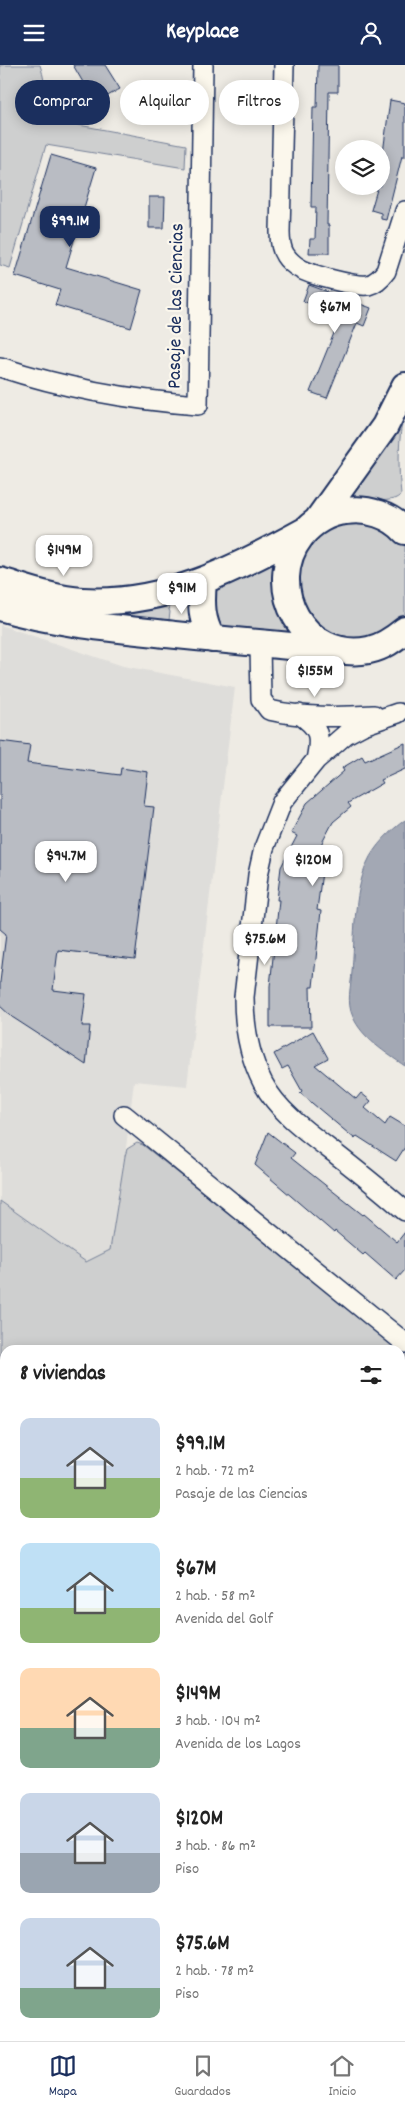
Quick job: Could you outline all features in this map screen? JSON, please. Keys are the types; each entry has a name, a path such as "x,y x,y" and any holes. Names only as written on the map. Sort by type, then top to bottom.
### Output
{"street":[{"name":"Pasaje de las Ciencias","path":"0,367 73,387 152,400 198,405 204,65"},
{"path":"284,65 280,232 281,245 285,255 300,269 350,284 370,285 380,280 386,271 405,211"},
{"path":"342,650 326,644 311,635 291,609 286,593 285,576 288,559 295,544 311,526 385,426 405,386"},
{"path":"0,581 53,597 80,601 126,600 203,582 261,555 330,515 358,510 373,512 405,510"},
{"path":"373,512 387,517 405,531"},
{"path":"203,582 201,604 205,624 212,639"},
{"path":"0,607 45,618 128,630 260,645 369,650 405,656"},
{"path":"369,650 389,642 405,630"},
{"path":"260,645 260,699 264,705 277,711 349,717 402,712"},
{"path":"402,712 363,725 346,734 316,760 282,803 264,848 258,875 244,997 247,1039 263,1083 293,1120 405,1211"},
{"path":"299,714 313,724 318,733 319,745 316,760"},
{"path":"124,1115 405,1343"}],"shaded area":[{"path":"0,65 40,65 43,80 15,80 15,125 79,125 186,145 185,168 46,145 10,268 0,265"},
{"path":"404,412 399,453 401,494 386,500 352,498 350,496"},
{"path":"363,519 402,541 405,545 405,617 400,624 359,642 317,629 295,590 304,547 330,525"},
{"path":"275,556 298,634 219,627 209,606 213,588"},
{"path":"167,605 170,612 169,620 162,624 107,617 101,608"},
{"path":"0,625 123,666 235,687 187,1086 134,1081 125,1156 110,1250 86,1262 0,1201"},
{"path":"405,820 405,1066 375,1045 362,1032 353,1017 349,1000 355,916 362,876 370,857 378,845"},
{"path":"137,1143 143,1145 394,1345 0,1345 0,1201 86,1262 110,1250 127,1149"}],"building":[{"path":"73,65 105,65 120,89 110,95 110,80 82,80"},
{"path":"318,65 338,65 338,92 329,92 327,225 329,225 329,253 309,253 310,239 315,239 316,207 311,207 313,107 317,107"},
{"path":"390,100 405,103 405,156 402,156 386,220 381,219 381,213 371,210 375,195 390,195 390,140 385,140"},
{"path":"51,155 96,168 66,267 142,290 131,328 55,305 60,290 15,276"},
{"path":"149,197 165,197 164,228 149,228"},
{"path":"309,285 371,308 364,326 357,323 327,398 310,392 341,316 303,301"},
{"path":"0,741 30,745 27,763 120,775 121,768 148,772 144,806 154,807 135,959 58,950 53,990 86,994 82,1026 90,1026 86,1065 12,1017 0,1006 0,982 6,934 0,929"},
{"path":"405,743 405,769 381,780 383,783 348,803 351,807 333,822 307,871 322,872 317,910 321,911 313,987 310,987 311,1027 270,1027 270,986 279,900 277,900 281,867 297,836 291,833 307,803 344,771 342,768 362,756 365,761"},
{"path":"313,1031 328,1058 315,1065 356,1099 361,1093 371,1101 365,1108 385,1125 390,1117 405,1126 405,1147 396,1161 357,1136 355,1139 300,1093 302,1091 288,1066 282,1069 274,1054"},
{"path":"268,1132 295,1153 291,1158 397,1242 405,1232 405,1270 396,1280 365,1253 363,1255 335,1231 334,1233 255,1165"}]}
